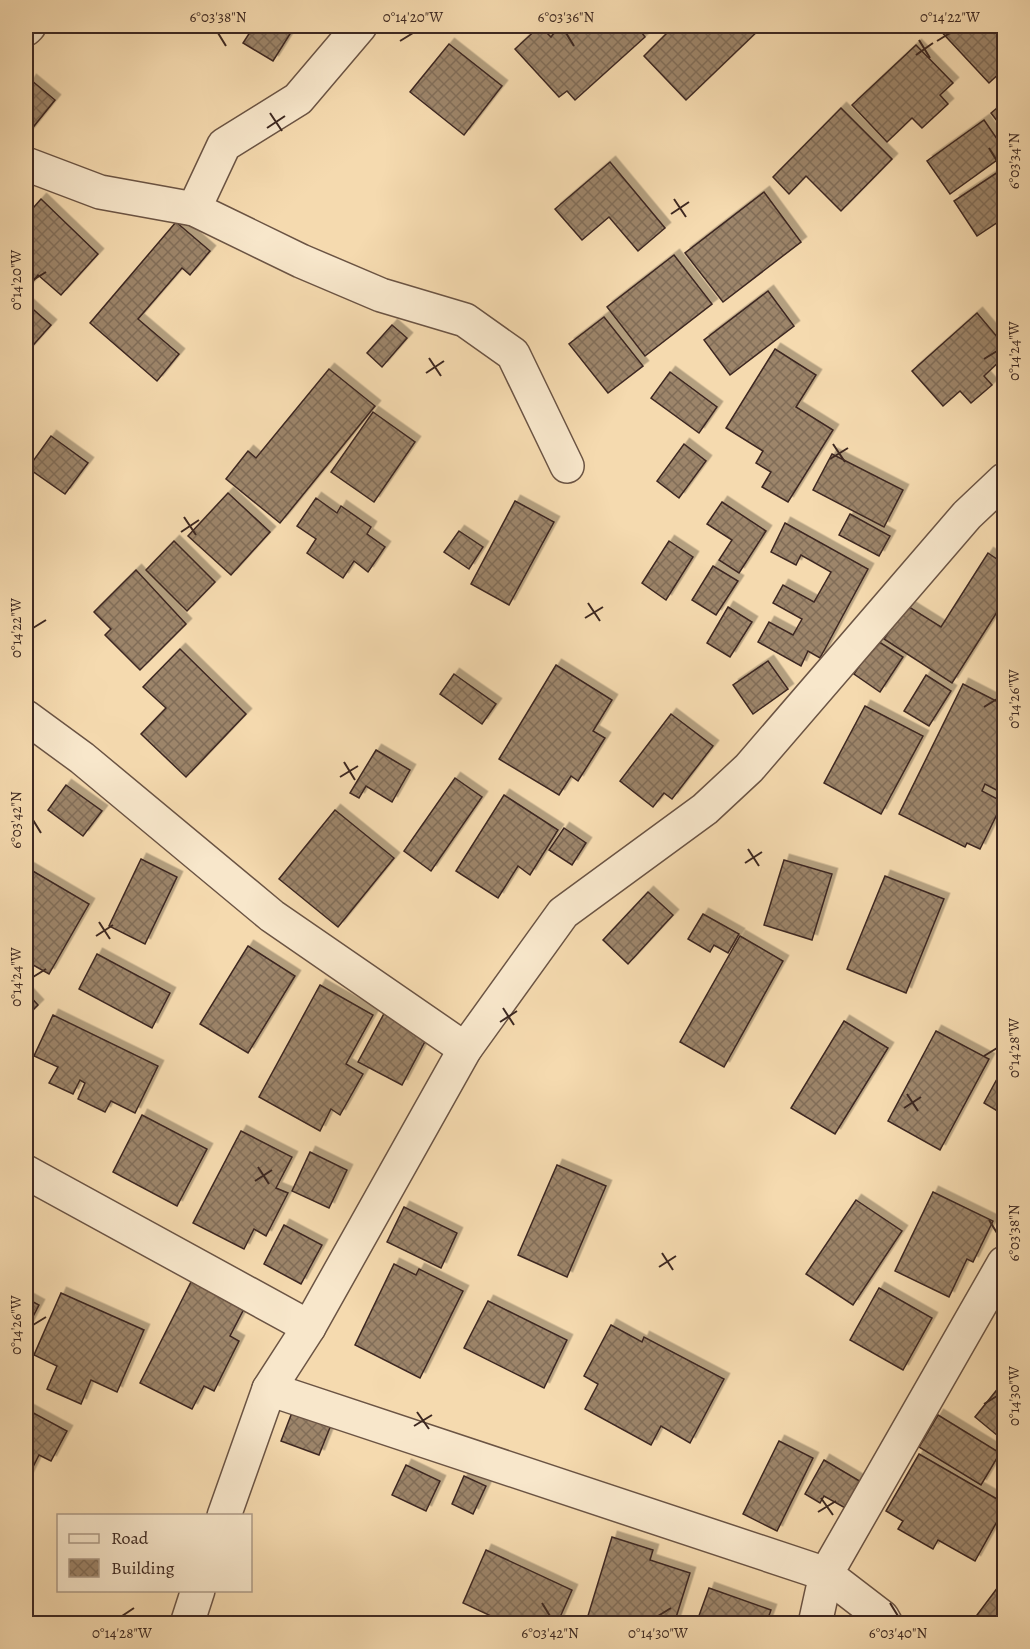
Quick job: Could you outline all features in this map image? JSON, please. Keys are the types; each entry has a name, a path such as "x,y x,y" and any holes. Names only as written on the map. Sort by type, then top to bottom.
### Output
{"street":[{"path":"26,29 29,26"},
{"path":"194,209 224,145 298,99 360,26"},
{"path":"26,164 100,192 194,209 301,261 371,290 465,320 513,354 567,466"},
{"path":"224,1514 269,1389 309,1327 465,1049 563,913 705,809 749,768 967,515 1005,480"},
{"path":"26,717 82,758 272,916 465,1049"},
{"path":"26,1172 309,1327"},
{"path":"815,1623 826,1574 1005,1263"},
{"path":"269,1389 826,1574 882,1617 886,1623"},
{"path":"187,1623 197,1592"}],"building":[{"path":"254,26 277,26 290,34 273,61 243,43"},
{"path":"540,26 551,37 554,33 550,28 552,26 637,26 645,37 575,100 567,91 559,97 515,49"},
{"path":"674,26 763,26 686,100 644,56"},
{"path":"936,26 1004,26 1004,69 989,83"},
{"path":"449,44 502,86 464,135 410,92"},
{"path":"916,45 953,83 940,95 948,104 922,128 912,118 887,142 852,105"},
{"path":"31,80 55,100 26,136 26,88"},
{"path":"1004,102 1004,130 991,113"},
{"path":"841,108 892,159 841,211 806,176 789,194 773,177"},
{"path":"984,120 1004,149 1004,155 950,194 927,161"},
{"path":"610,162 665,228 638,251 609,217 582,240 555,209"},
{"path":"1004,168 1004,218 977,236 954,201"},
{"path":"764,192 801,242 723,302 685,253"},
{"path":"41,199 98,254 61,295 38,275 26,290 26,216"},
{"path":"176,222 210,251 190,275 182,268 138,319 179,354 157,381 90,323"},
{"path":"674,255 712,304 645,356 607,307"},
{"path":"768,291 794,326 730,375 704,340"},
{"path":"26,303 51,325 28,351 26,349"},
{"path":"977,313 1004,345 1004,357 984,376 992,385 971,403 960,391 943,406 912,371"},
{"path":"604,317 643,366 608,393 569,344"},
{"path":"392,325 407,338 382,367 367,353"},
{"path":"775,349 816,375 796,407 833,430 788,502 762,487 771,472 756,463 763,451 726,428"},
{"path":"329,369 375,406 280,523 226,479 248,451 256,458"},
{"path":"670,372 717,407 699,433 651,398"},
{"path":"373,412 415,442 374,502 331,472"},
{"path":"51,436 88,463 65,494 28,468"},
{"path":"684,444 706,461 679,498 657,481"},
{"path":"832,454 903,490 884,527 813,490"},
{"path":"228,493 270,532 231,575 188,536"},
{"path":"316,498 337,513 341,506 371,527 367,534 385,547 368,572 354,561 343,578 307,553 316,539 297,526"},
{"path":"515,501 554,522 509,605 471,584"},
{"path":"722,502 766,531 739,573 719,560 732,540 707,524"},
{"path":"850,514 890,536 879,556 839,535"},
{"path":"785,523 868,569 820,658 808,651 801,666 758,642 769,622 793,635 802,619 773,603 783,585 814,602 831,572 801,555 796,565 771,552"},
{"path":"459,531 483,547 469,569 444,552"},
{"path":"174,541 215,582 187,611 146,570"},
{"path":"669,541 693,557 666,600 642,583"},
{"path":"988,553 1004,564 1004,601 952,683 884,639 906,605 941,627"},
{"path":"713,566 738,581 716,615 692,600"},
{"path":"136,570 186,624 140,670 105,635 111,629 94,612"},
{"path":"728,607 752,622 730,657 707,643"},
{"path":"876,640 903,657 880,692 854,674"},
{"path":"180,649 246,714 186,777 141,734 166,708 143,687"},
{"path":"768,661 788,689 753,714 733,685"},
{"path":"556,665 612,700 593,731 605,738 578,781 571,776 559,795 499,759"},
{"path":"454,674 496,704 482,724 440,694"},
{"path":"926,675 951,691 929,726 904,711"},
{"path":"963,684 1004,705 1004,794 985,784 982,791 1003,802 980,849 967,843 965,847 899,814"},
{"path":"865,706 923,736 881,814 824,783"},
{"path":"671,714 713,746 672,799 664,793 653,807 620,781"},
{"path":"376,750 410,770 392,802 366,786 359,798 350,793"},
{"path":"455,778 482,797 431,871 404,851"},
{"path":"66,785 102,811 83,836 48,810"},
{"path":"504,795 558,830 530,875 518,866 498,898 456,871"},
{"path":"335,810 394,858 338,927 279,879"},
{"path":"564,828 586,843 572,865 549,850"},
{"path":"141,859 177,877 145,944 109,926"},
{"path":"784,860 832,874 812,940 764,925"},
{"path":"26,867 89,904 49,974 26,961"},
{"path":"885,876 944,899 906,993 847,969"},
{"path":"648,892 673,915 628,964 603,940"},
{"path":"703,914 739,934 728,953 714,945 710,952 688,939"},
{"path":"740,936 783,961 724,1067 680,1042"},
{"path":"248,946 295,976 248,1053 200,1024"},
{"path":"97,954 170,993 152,1028 79,989"},
{"path":"320,985 373,1015 346,1064 363,1074 340,1115 331,1109 320,1131 259,1097"},
{"path":"26,992 38,1005 26,1017"},
{"path":"387,1008 430,1032 402,1085 358,1062"},
{"path":"53,1015 158,1066 135,1113 111,1101 105,1112 78,1099 85,1083 80,1080 73,1094 49,1083 58,1067 34,1056"},
{"path":"844,1021 888,1048 835,1134 791,1108"},
{"path":"936,1031 989,1059 940,1150 888,1121"},
{"path":"1004,1066 1004,1115 984,1103"},
{"path":"142,1115 207,1149 177,1206 113,1172"},
{"path":"241,1131 292,1157 276,1188 288,1193 266,1236 254,1229 244,1249 193,1223"},
{"path":"310,1152 347,1170 329,1208 292,1191"},
{"path":"557,1165 606,1186 567,1277 518,1255"},
{"path":"933,1192 993,1221 973,1262 967,1259 949,1297 895,1271"},
{"path":"856,1200 902,1231 853,1305 806,1274"},
{"path":"404,1207 457,1233 441,1268 387,1242"},
{"path":"284,1225 322,1245 301,1284 264,1264"},
{"path":"394,1264 416,1275 419,1269 463,1291 420,1378 355,1345"},
{"path":"194,1276 247,1303 230,1336 239,1341 214,1391 204,1386 192,1409 140,1383"},
{"path":"879,1288 932,1318 903,1370 850,1340"},
{"path":"61,1293 144,1330 117,1392 91,1380 81,1404 47,1389 57,1366 34,1355"},
{"path":"26,1298 39,1305 26,1330"},
{"path":"488,1301 567,1340 544,1388 464,1348"},
{"path":"611,1325 642,1342 644,1337 724,1379 690,1443 661,1426 651,1445 585,1409 598,1384 584,1376"},
{"path":"1004,1381 1004,1441 975,1417"},
{"path":"26,1409 67,1431 51,1461 39,1455 26,1481"},
{"path":"293,1410 331,1425 319,1455 281,1441"},
{"path":"938,1415 1000,1453 981,1485 919,1447"},
{"path":"779,1441 813,1458 777,1531 743,1514"},
{"path":"919,1454 1004,1503 1004,1509 975,1561 938,1540 933,1549 898,1529 903,1521 886,1511"},
{"path":"824,1460 863,1483 847,1509 824,1496 820,1503 805,1494"},
{"path":"406,1465 440,1481 426,1511 392,1495"},
{"path":"464,1476 486,1486 473,1514 452,1504"},
{"path":"612,1537 653,1550 650,1560 690,1573 674,1624 601,1624 587,1619"},
{"path":"486,1550 572,1590 557,1624 508,1624 463,1603"},
{"path":"1004,1579 1004,1624 971,1624 971,1623"},
{"path":"709,1588 771,1610 766,1624 696,1624"}]}
